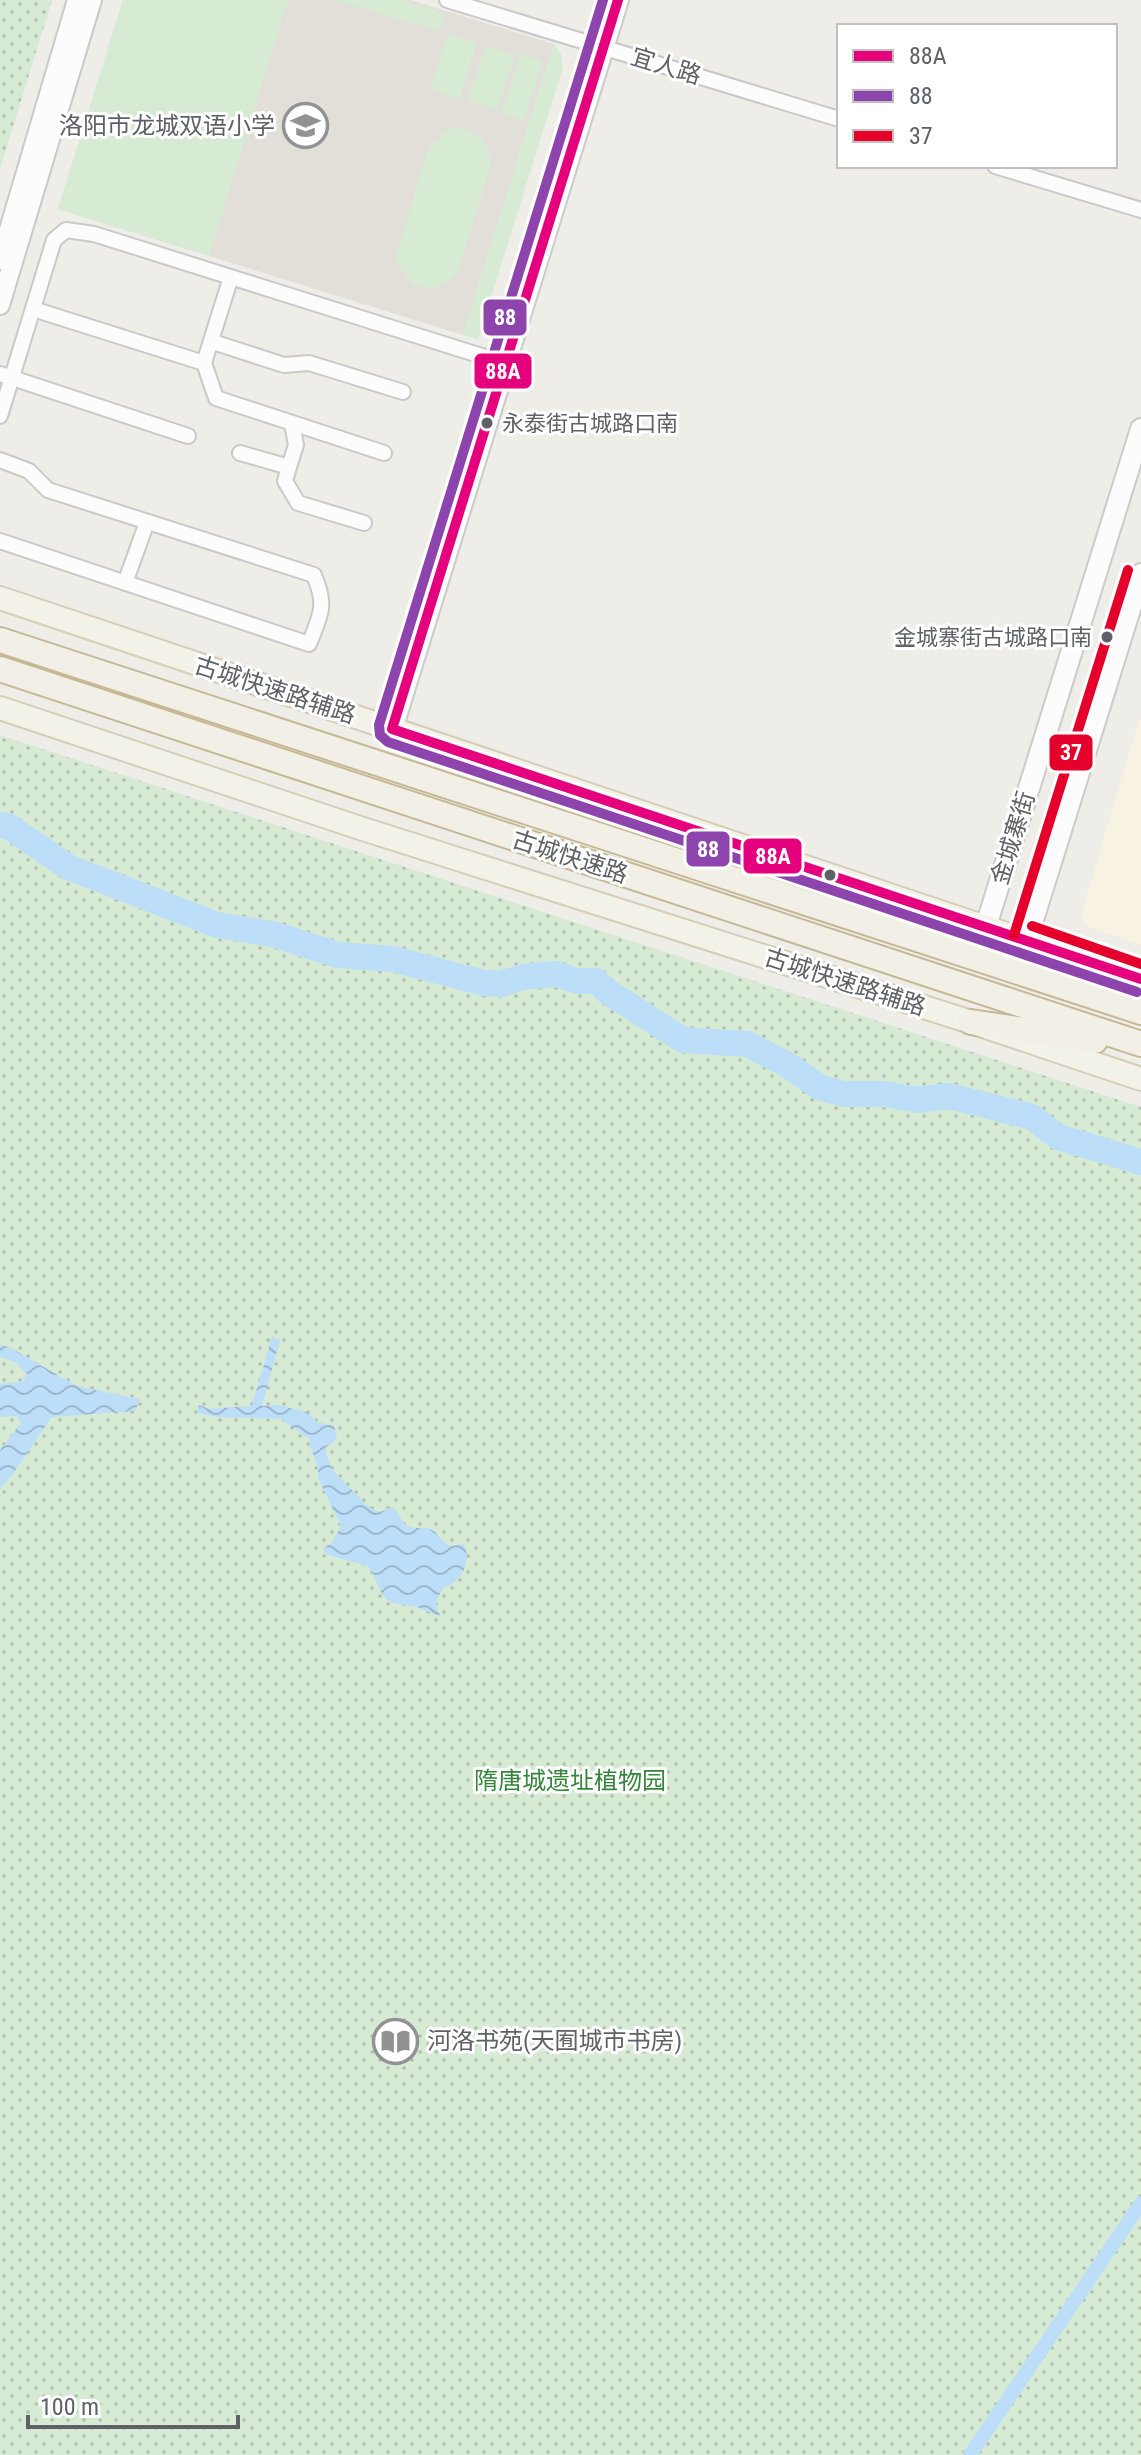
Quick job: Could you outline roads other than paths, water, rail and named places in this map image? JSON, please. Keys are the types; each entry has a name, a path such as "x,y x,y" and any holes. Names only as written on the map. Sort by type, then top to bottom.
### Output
{"highway":[{"name":"古城快速路","path":"0,640 1141,1012"},
{"name":"古城快速路","path":"0,669 1141,1046"},
{"path":"971,1022 1141,1046"}],"main road":[{"path":"600,42 608,0"},
{"path":"389,728 600,42 618,0"},
{"name":"金城寨街","path":"986,926 1141,429"},
{"name":"金城寨街","path":"1027,939 1141,574"},
{"name":"古城快速路辅路","path":"0,598 1141,979"},
{"name":"古城快速路辅路","path":"0,708 375,833 1141,1079"}],"street":[{"path":"0,260 77,0"},
{"path":"0,305 92,0"},
{"name":"宜人路","path":"447,0 837,108"},
{"name":"宜人路","path":"480,0 837,118"},
{"path":"1002,168 1141,210"},
{"path":"1033,168 1141,201"},
{"path":"0,416 6,376 33,309 54,240 66,230 94,234 501,362"},
{"path":"231,277 204,363 216,398 384,453"},
{"path":"33,309 204,363"},
{"path":"213,342 284,365 309,363 403,392"},
{"path":"6,376 188,436"},
{"path":"292,423 296,445 285,481 298,503 364,523"},
{"path":"240,453 289,467"},
{"path":"0,460 29,471 48,490 314,575 323,596 320,616 309,644 0,541"},
{"path":"125,583 147,522"}],"water":[{"path":"272,1336 280,1340 262,1406 278,1405 307,1412 317,1422 334,1426 337,1439 326,1447 331,1467 366,1504 380,1512 392,1507 407,1526 432,1530 451,1546 464,1544 467,1558 464,1570 455,1581 443,1588 438,1599 437,1609 441,1616 389,1601 367,1566 325,1554 324,1548 332,1543 341,1526 318,1478 309,1439 281,1419 217,1417 197,1413 199,1405 209,1409 252,1406"},
{"path":"0,1345 9,1347 77,1386 140,1399 135,1411 52,1417 0,1489 0,1450 21,1423 16,1416 0,1417 0,1384 23,1381 27,1374 15,1362 0,1357"}],"waterway":[{"path":"0,825 8,826 68,867 217,925 272,934 338,955 393,959 484,983 501,984 523,977 556,974 577,981 596,981 683,1040 747,1044 786,1064 821,1088 845,1094 883,1094 918,1100 949,1096 1032,1117 1058,1137 1141,1162"},
{"path":"970,2455 1141,2203"}],"place":[{"name":"洛阳市龙城双语小学","path":"306,126"},
{"name":"永泰街古城路口南","path":"487,423"},
{"name":"金城寨街古城路口南","path":"1107,637"},
{"name":"河洛书苑(天囿城市书房)","path":"396,2041"}],"park label":[{"name":"隋唐城遗址植物园","path":"570,1781"}]}
